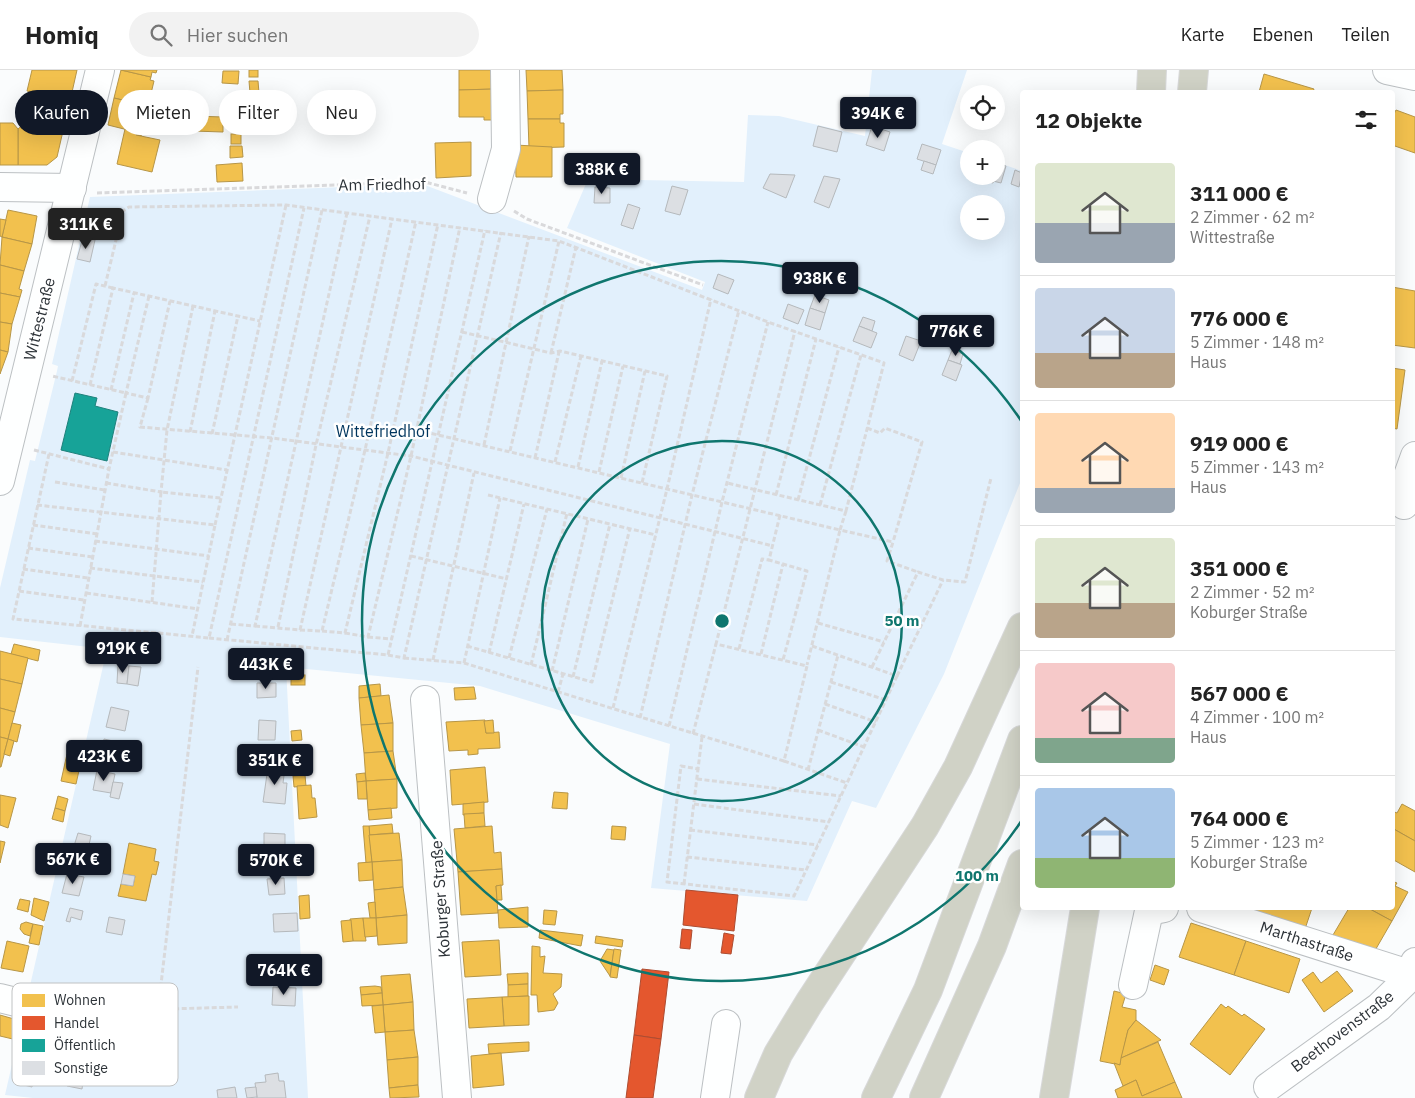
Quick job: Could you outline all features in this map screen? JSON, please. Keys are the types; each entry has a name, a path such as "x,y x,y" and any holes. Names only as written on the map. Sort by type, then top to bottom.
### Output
{"highway":[{"path":"1151,90 1152,70"},
{"path":"1192,90 1194,70"},
{"path":"759,1098 783,1046 930,818 966,750 1020,631"},
{"path":"876,1098 928,990 1020,745"},
{"path":"924,1098 992,946 1020,869"},
{"path":"1054,1098 1084,910"}],"street":[{"name":"Wittestraße","path":"0,482 100,70"},
{"path":"492,199 506,150 505,70"},
{"path":"1387,70 1415,76"},
{"path":"0,187 72,188"},
{"path":"1404,505 1406,481 1415,456"},
{"name":"Koburger Straße","path":"425,700 457,1098"},
{"path":"1133,985 1148,911 1153,910"},
{"name":"Marthastraße","path":"1208,910 1414,971"},
{"name":"Beethovenstraße","path":"1268,1087 1379,1007 1414,971"},
{"path":"715,1098 726,1024"}],"path":[{"name":"Am Friedhof","path":"72,188 97,193 425,182 492,199 527,219 702,285"},
{"path":"192,636 286,205"},
{"path":"105,286 122,211 129,207 286,205 560,240 768,322 884,363 840,530 784,761"},
{"path":"209,638 304,208"},
{"path":"227,640 322,210"},
{"path":"255,626 347,213"},
{"path":"278,627 316,445 370,216"},
{"path":"300,630 392,219"},
{"path":"322,631 416,221"},
{"path":"345,633 388,453 438,224"},
{"path":"368,636 417,430 460,227"},
{"path":"388,655 485,230"},
{"path":"404,658 456,438 501,232"},
{"path":"484,445 529,236"},
{"path":"510,452 560,240"},
{"path":"551,353 576,247"},
{"path":"72,381 96,284 260,321"},
{"path":"90,385 113,288"},
{"path":"111,390 134,293"},
{"path":"80,626 106,483 149,296"},
{"path":"613,708 660,519 711,299"},
{"path":"170,301 140,427 272,438 411,456 449,467 773,546"},
{"path":"152,602 167,430 193,306"},
{"path":"640,718 692,495 739,310"},
{"path":"190,432 215,311"},
{"path":"212,434 238,316"},
{"path":"668,726 768,322"},
{"path":"694,734 749,508 795,331"},
{"path":"462,332 551,353 560,351 667,376 642,483"},
{"path":"776,496 816,339"},
{"path":"798,500 839,347"},
{"path":"535,458 560,351"},
{"path":"820,505 861,355"},
{"path":"555,462 581,356"},
{"path":"578,467 602,361"},
{"path":"599,473 623,366"},
{"path":"27,370 148,398"},
{"path":"621,478 645,370"},
{"path":"867,428 880,433 885,428 922,442 887,562 943,580 965,582 991,478"},
{"path":"417,430 893,542"},
{"path":"8,444 109,469"},
{"path":"113,452 227,470"},
{"path":"49,454 13,619 464,663 784,761 847,783"},
{"path":"433,660 474,473"},
{"path":"55,482 105,490"},
{"path":"106,483 161,492 221,498"},
{"path":"727,483 846,511"},
{"path":"488,495 656,535"},
{"path":"464,663 500,498"},
{"path":"490,653 524,504"},
{"path":"37,505 215,525"},
{"path":"510,658 547,509"},
{"path":"531,665 567,513"},
{"path":"769,560 780,516"},
{"path":"552,671 588,519"},
{"path":"573,677 610,524"},
{"path":"33,525 97,534"},
{"path":"467,646 592,682 630,528"},
{"path":"95,541 209,556"},
{"path":"28,548 92,557"},
{"path":"411,556 507,579"},
{"path":"739,649 762,559 769,560 807,571 783,660"},
{"path":"762,654 783,564"},
{"path":"90,568 203,582"},
{"path":"23,569 88,578"},
{"path":"872,667 918,572"},
{"path":"698,769 681,766 667,882 794,896 943,580"},
{"path":"19,590 84,600"},
{"path":"86,593 198,609"},
{"path":"818,623 884,642"},
{"path":"231,624 345,633 392,639"},
{"path":"716,644 807,666"},
{"path":"812,646 898,676"},
{"path":"808,770 838,655"},
{"path":"161,983 198,667"},
{"path":"558,693 563,674"},
{"path":"831,682 886,700"},
{"path":"825,704 876,722"},
{"path":"818,730 864,747"},
{"path":"684,884 702,736"},
{"path":"697,779 841,796"},
{"path":"694,804 829,822"},
{"path":"690,830 818,845"},
{"path":"687,857 806,870"},
{"path":"178,1009 238,1007"}],"green space":[{"name":"Wittefriedhof","path":"872,70 967,70 962,85 960,85 960,91 942,144 960,150 960,185 1005,185 1005,165 1020,170 1020,483 944,674 876,808 852,801 807,901 651,888 670,744 480,686 286,667 308,1098 33,1098 5,1095 12,1064 12,1086 178,1086 178,983 31,983 107,649 0,637 0,588 30,460 35,461 57,371 58,366 52,364 90,197 422,184 702,290 705,282 567,228 588,179 744,182 748,115 779,116 865,136"}],"building: Wohnen":[{"path":"32,70 77,70 72,90 27,90"},
{"path":"121,70 151,77 150,80 154,81 152,90 118,90 118,99 114,98"},
{"path":"121,70 157,70 156,73 152,72 151,77"},
{"path":"249,70 258,70 258,77 249,77"},
{"path":"459,70 494,70 495,89 459,90"},
{"path":"526,70 562,70 563,90 527,91"},
{"path":"223,71 239,71 238,84 222,83"},
{"path":"1264,74 1314,89 1314,90 1260,90"},
{"path":"249,81 258,81 259,90 250,90"},
{"path":"495,89 495,120 484,120 484,117 459,117 459,90"},
{"path":"563,90 563,114 560,114 560,119 528,119 527,91"},
{"path":"114,98 118,99 118,128 108,125"},
{"path":"1396,110 1415,117 1415,153 1395,146"},
{"path":"209,117 219,117 219,132 209,132"},
{"path":"528,119 560,119 560,123 564,123 564,147 529,148"},
{"path":"0,123 13,123 15,125 15,135 18,135 18,165 0,165"},
{"path":"18,135 62,135 57,157 47,165 18,165"},
{"path":"124,135 136,135 160,140 152,172 117,164"},
{"path":"231,135 241,135 241,144 231,144"},
{"path":"471,142 471,176 436,178 435,143"},
{"path":"515,145 552,147 552,177 516,177"},
{"path":"230,146 242,146 243,157 230,158"},
{"path":"242,163 243,181 217,182 216,165"},
{"path":"8,210 37,216 32,244 2,237"},
{"path":"0,219 6,220 2,237 0,236"},
{"path":"2,237 32,244 24,271 0,265"},
{"path":"0,265 24,271 19,289 22,290 20,297 0,293"},
{"path":"1395,288 1415,291 1415,348 1395,345"},
{"path":"0,293 20,297 12,324 0,322"},
{"path":"0,322 12,324 8,352 0,350"},
{"path":"0,350 8,352 0,374"},
{"path":"1395,368 1405,370 1397,429 1395,429"},
{"path":"14,644 40,650 38,661 11,654"},
{"path":"0,651 28,658 22,684 0,679"},
{"path":"291,675 305,675 305,685 291,685"},
{"path":"0,679 22,684 15,712 0,708"},
{"path":"380,684 381,696 359,698 359,686"},
{"path":"474,687 476,699 455,700 454,688"},
{"path":"389,695 393,723 361,725 359,698"},
{"path":"0,708 15,712 8,739 0,737"},
{"path":"485,720 486,733 499,732 500,748 478,749 478,754 468,755 468,750 449,751 446,722"},
{"path":"493,720 494,733 486,733 484,721"},
{"path":"12,723 21,725 17,742 8,739"},
{"path":"393,723 393,751 364,753 361,725"},
{"path":"301,730 302,740 292,741 291,731"},
{"path":"0,737 8,739 1,767 0,767"},
{"path":"8,739 14,741 10,756 4,754"},
{"path":"393,751 397,779 366,781 364,753"},
{"path":"67,754 82,757 76,784 61,781"},
{"path":"485,767 488,802 452,805 450,770"},
{"path":"365,773 366,781 357,782 356,774"},
{"path":"305,775 306,786 294,787 293,776"},
{"path":"397,779 397,808 368,810 366,781"},
{"path":"366,781 367,799 358,799 357,782"},
{"path":"311,785 312,798 315,798 317,817 299,819 297,786"},
{"path":"554,792 568,793 567,809 552,808"},
{"path":"0,795 16,798 8,828 0,825"},
{"path":"58,796 68,799 65,811 55,808"},
{"path":"484,802 484,813 463,815 463,804"},
{"path":"1402,804 1415,811 1415,841 1395,830 1395,812 1397,813"},
{"path":"55,808 65,811 63,822 52,819"},
{"path":"391,808 392,818 369,820 368,810"},
{"path":"484,813 485,826 465,828 464,814"},
{"path":"392,824 393,833 369,835 369,826"},
{"path":"363,826 369,826 372,862 366,863"},
{"path":"492,826 494,853 501,852 502,869 458,872 454,829"},
{"path":"612,826 626,827 625,840 611,839"},
{"path":"1395,830 1415,841 1415,872 1395,861"},
{"path":"399,833 402,860 372,862 369,835"},
{"path":"0,841 5,842 0,863"},
{"path":"129,843 156,849 154,861 159,862 156,875 152,874 146,901 118,896 121,884 133,886 135,876 123,874"},
{"path":"402,860 403,887 374,890 372,862"},
{"path":"372,862 373,880 359,881 358,863"},
{"path":"502,869 503,885 496,886 498,913 461,915 458,872"},
{"path":"501,885 502,900 497,900 496,886"},
{"path":"1395,886 1408,892 1392,921 1372,910 1395,910"},
{"path":"403,887 407,915 376,918 374,890"},
{"path":"309,895 310,918 300,919 299,896"},
{"path":"34,898 49,902 44,921 31,915"},
{"path":"20,899 30,901 28,912 17,909"},
{"path":"375,902 376,918 370,918 368,903"},
{"path":"528,907 528,927 499,928 498,910"},
{"path":"544,910 557,911 555,925 543,924"},
{"path":"1245,910 1311,910 1305,929"},
{"path":"1348,910 1372,910 1392,921 1373,954 1330,940"},
{"path":"407,915 407,943 378,945 376,918"},
{"path":"363,918 366,941 353,941 350,919"},
{"path":"363,918 376,918 377,936 365,937"},
{"path":"351,920 353,941 343,942 341,921"},
{"path":"26,922 33,924 30,936 24,934 20,929 21,924"},
{"path":"1191,923 1246,941 1234,975 1179,957"},
{"path":"33,924 43,926 39,945 29,943"},
{"path":"540,930 583,935 581,946 539,938"},
{"path":"596,936 623,940 622,947 595,943"},
{"path":"499,940 501,975 465,977 462,942"},
{"path":"7,941 29,946 23,972 1,968"},
{"path":"1246,941 1300,959 1289,993 1234,975"},
{"path":"532,946 540,947 540,957 545,956 543,973 562,974 561,987 553,994 558,1003 554,1010 538,1012 537,995 531,995"},
{"path":"607,949 614,950 610,976 600,961"},
{"path":"614,949 621,950 617,978 610,977"},
{"path":"1155,965 1169,970 1164,985 1150,980"},
{"path":"1337,971 1353,991 1324,1012 1302,980 1313,972 1321,983"},
{"path":"528,973 528,984 508,985 507,974"},
{"path":"410,974 413,1002 383,1005 381,976"},
{"path":"528,984 528,996 508,997 508,985"},
{"path":"360,987 381,987 382,993 361,995"},
{"path":"1114,991 1126,994 1122,1007 1136,1010 1136,1020 1128,1030 1120,1065 1100,1061"},
{"path":"382,993 383,1005 362,1006 361,995"},
{"path":"529,996 529,1025 504,1026 502,997"},
{"path":"502,997 504,1026 469,1028 467,999"},
{"path":"413,1002 414,1030 385,1032 383,1005"},
{"path":"1221,1004 1226,1008 1228,1006 1242,1016 1244,1014 1265,1029 1230,1075 1190,1044"},
{"path":"383,1005 385,1032 375,1033 372,1006"},
{"path":"0,1015 12,1018 12,1039 0,1036"},
{"path":"1136,1020 1161,1040 1121,1058 1128,1030"},
{"path":"414,1030 418,1057 387,1060 385,1032"},
{"path":"529,1042 529,1051 489,1054 488,1044"},
{"path":"1158,1042 1175,1082 1142,1096 1136,1080 1123,1086 1114,1063 1120,1065 1121,1058"},
{"path":"501,1053 504,1085 473,1088 471,1056"},
{"path":"418,1057 418,1085 389,1088 387,1060"},
{"path":"1136,1080 1142,1096 1175,1082 1182,1098 1118,1098 1115,1090"},
{"path":"418,1085 419,1097 390,1098 389,1088"}],"building: Handel":[{"path":"686,890 738,895 734,931 683,925"},
{"path":"682,929 692,930 690,949 680,948"},
{"path":"724,933 734,935 731,954 721,953"},
{"path":"642,969 669,972 661,1039 634,1035"},
{"path":"634,1035 661,1039 653,1098 626,1098"}],"building: Öffentlich":[{"path":"75,393 97,398 95,406 118,412 107,461 61,450"}],"building: Sonstige":[{"path":"818,126 842,132 837,152 813,146"},
{"path":"872,126 890,132 884,151 866,145"},
{"path":"922,144 941,150 936,165 917,159"},
{"path":"924,161 936,165 933,174 921,170"},
{"path":"1015,170 1020,172 1019,187 1011,184"},
{"path":"770,174 795,175 786,198 763,188"},
{"path":"824,176 840,179 829,208 814,202"},
{"path":"672,186 688,190 680,215 665,211"},
{"path":"595,187 610,188 610,203 594,203"},
{"path":"628,204 640,208 633,229 621,225"},
{"path":"83,237 95,240 90,262 77,259"},
{"path":"718,274 734,280 728,294 713,288"},
{"path":"815,295 829,300 825,313 810,308"},
{"path":"788,304 804,310 798,324 783,318"},
{"path":"810,308 825,313 820,330 805,325"},
{"path":"863,317 875,321 872,331 859,326"},
{"path":"859,326 877,333 871,348 853,341"},
{"path":"906,336 921,341 913,361 899,355"},
{"path":"952,350 963,354 960,364 948,360"},
{"path":"948,360 962,365 956,381 942,375"},
{"path":"118,664 129,666 127,684 117,683"},
{"path":"129,666 141,667 138,686 127,684"},
{"path":"257,683 276,683 276,697 257,698"},
{"path":"111,707 129,711 125,731 106,727"},
{"path":"259,720 276,721 275,740 258,740"},
{"path":"104,739 122,743 118,763 100,759"},
{"path":"268,767 285,768 283,783 287,783 285,804 263,802"},
{"path":"97,770 115,774 111,793 93,790"},
{"path":"113,782 123,783 119,799 110,797"},
{"path":"78,833 91,836 88,849 74,846"},
{"path":"264,833 285,834 285,847 264,849"},
{"path":"67,874 84,877 79,896 62,893"},
{"path":"123,874 135,876 133,886 121,884"},
{"path":"284,878 285,894 269,895 267,879"},
{"path":"70,908 83,911 81,920 71,917 70,922 66,921"},
{"path":"297,913 298,931 274,932 273,914"},
{"path":"109,917 125,920 122,935 106,932"},
{"path":"273,987 296,988 295,1006 272,1005"},
{"path":"278,1073 279,1081 284,1081 286,1098 257,1098 255,1083 266,1082 265,1075"},
{"path":"67,1086 82,1086 82,1089"},
{"path":"235,1087 237,1098 218,1098 217,1090"},
{"path":"256,1087 257,1097 247,1098 245,1088"}]}
